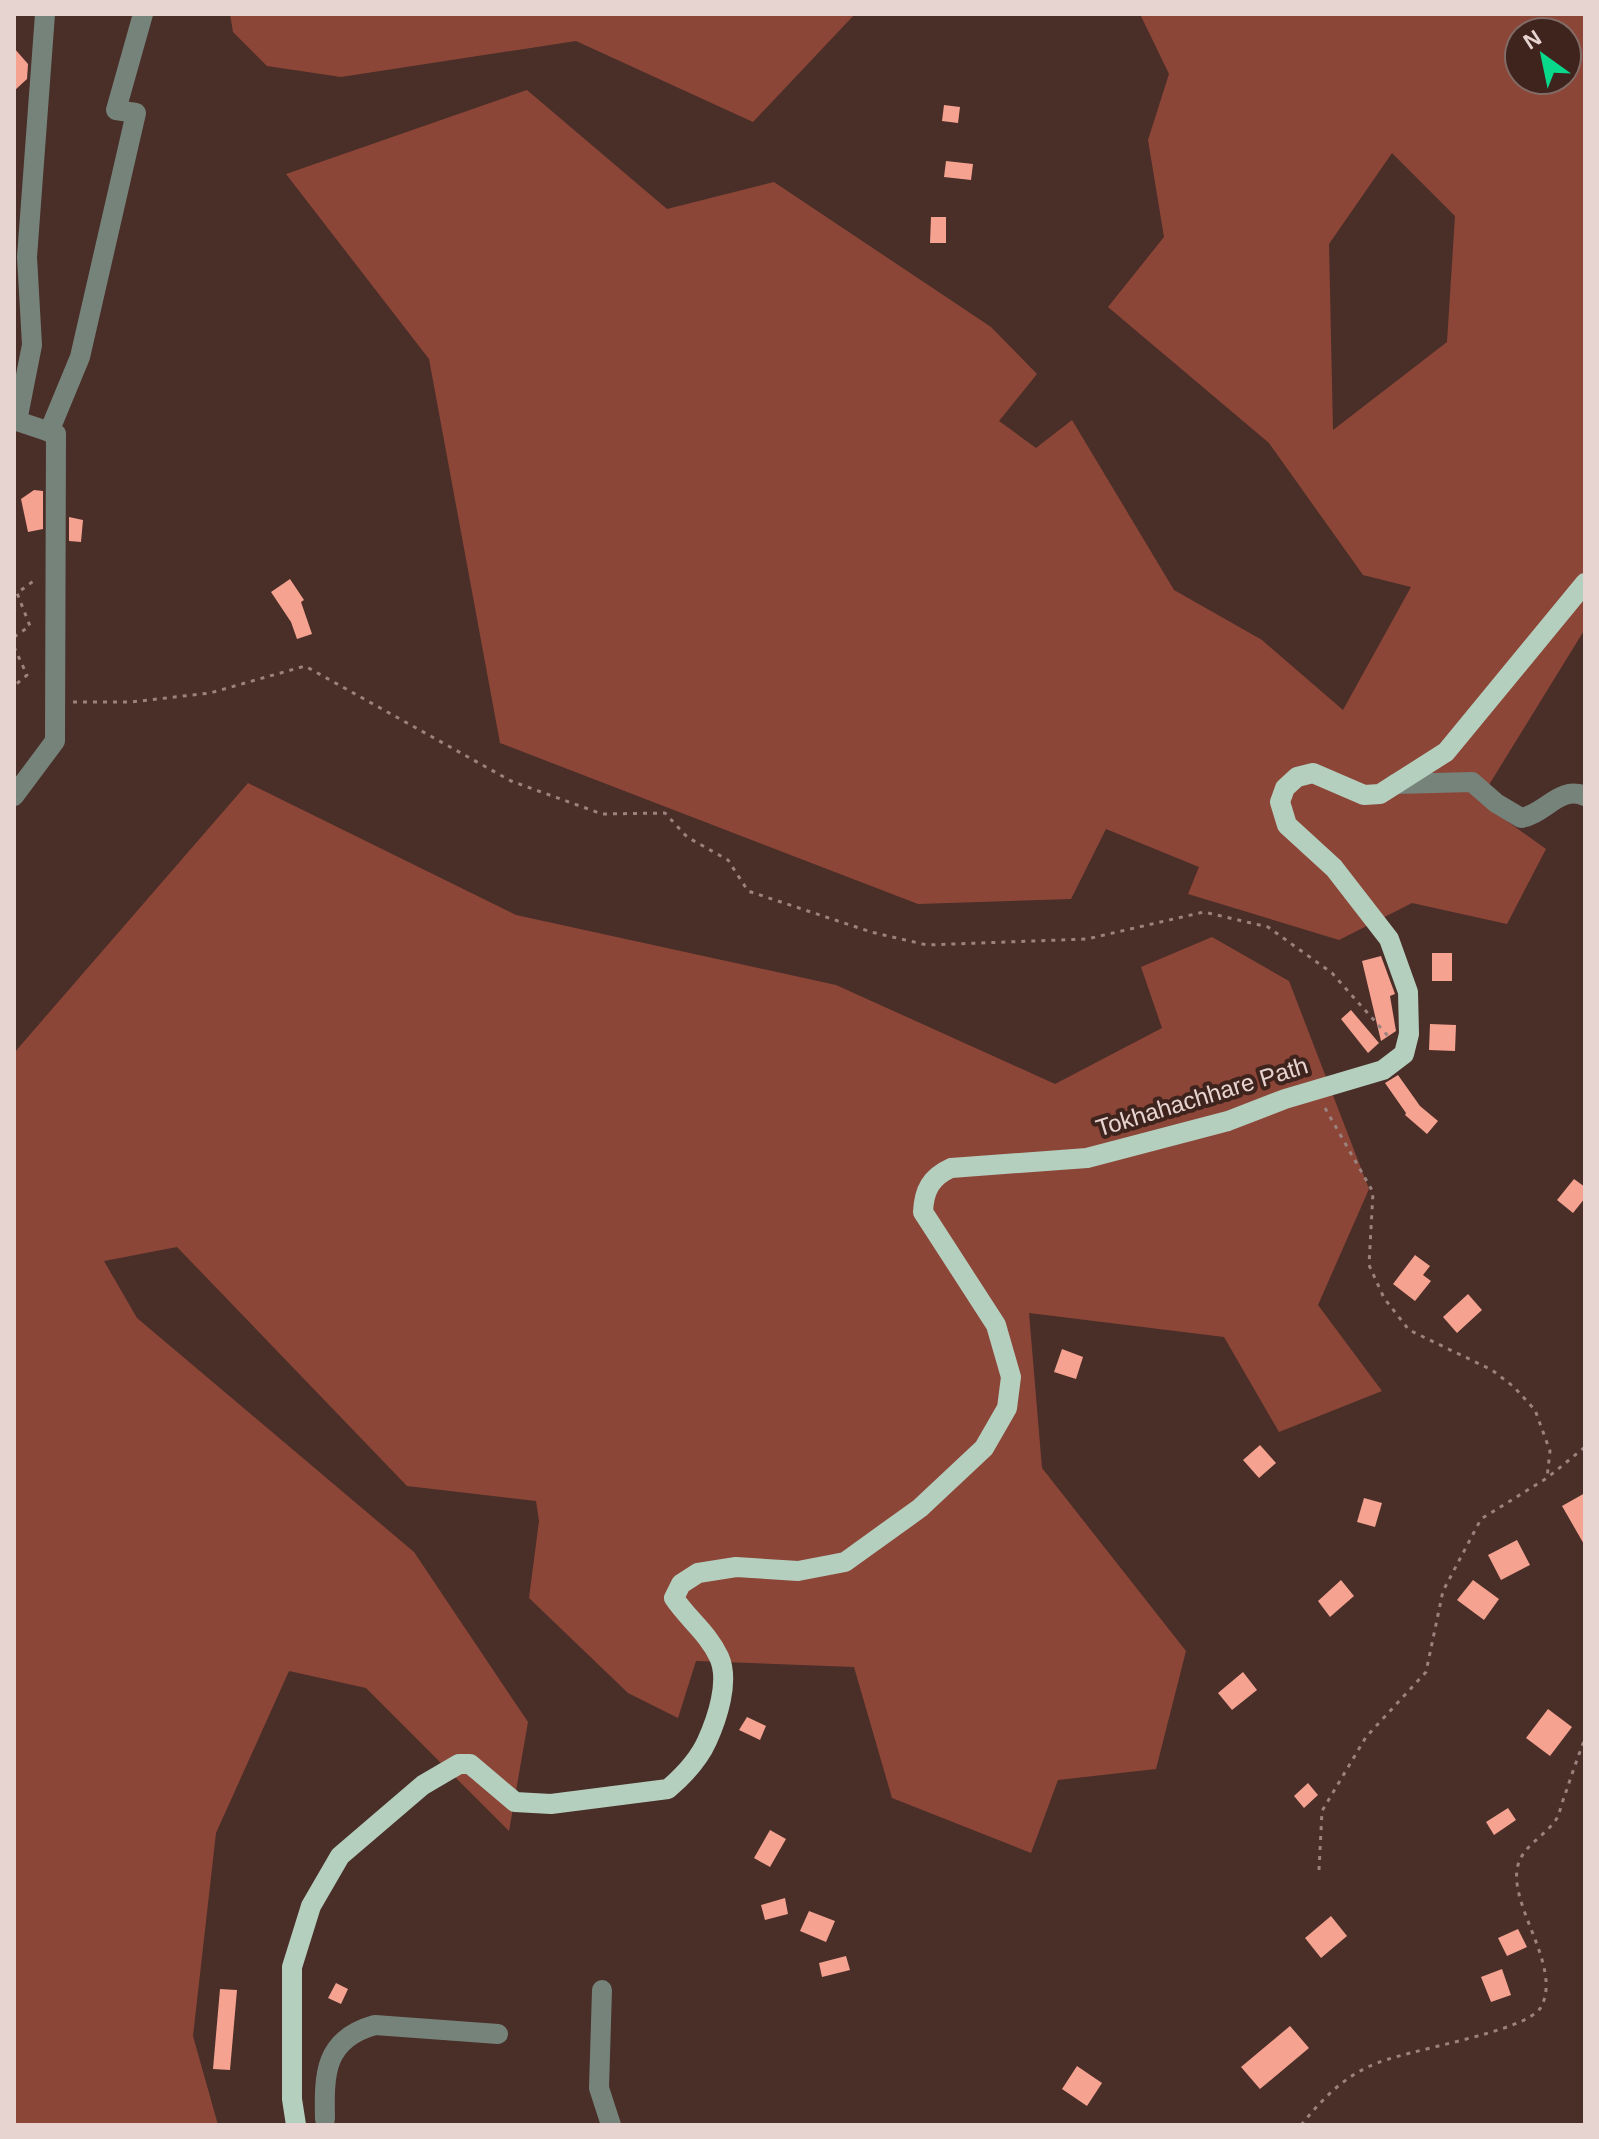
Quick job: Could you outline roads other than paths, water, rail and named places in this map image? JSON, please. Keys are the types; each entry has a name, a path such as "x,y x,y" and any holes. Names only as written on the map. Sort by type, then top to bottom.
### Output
{"main road":[{"path":"1395,784 1446,752 1585,583"},
{"name":"Tokhahachhare Path","path":"296,2125 292,2099 292,1967 311,1906 340,1856 423,1785 459,1764 470,1764 515,1802 551,1804 668,1789 682,1777 706,1743 723,1690 721,1661 716,1651 674,1598 681,1584 698,1573 736,1567 798,1571 845,1562 920,1508 984,1448 1007,1408 1011,1377 996,1325 923,1212 924,1194 936,1175 951,1168 1087,1158 1228,1121 1383,1070 1404,1054 1409,1034 1408,992 1389,939 1334,868 1287,825 1280,802 1285,788 1297,777 1313,773 1364,795 1380,794 1395,784"}],"street":[{"path":"14,796 55,741 56,434 17,421 32,345 27,257 45,14"},
{"path":"49,432 80,357 136,113 116,110 143,14"},
{"path":"1395,784 1472,782 1496,803 1521,818 1535,815 1565,794 1576,792 1585,796"},
{"path":"602,1990 599,2088 611,2125"},
{"path":"328,2122 324,2077 338,2045 360,2030 375,2025 498,2034"},
{"path":"292,2099 328,2122"}]}
